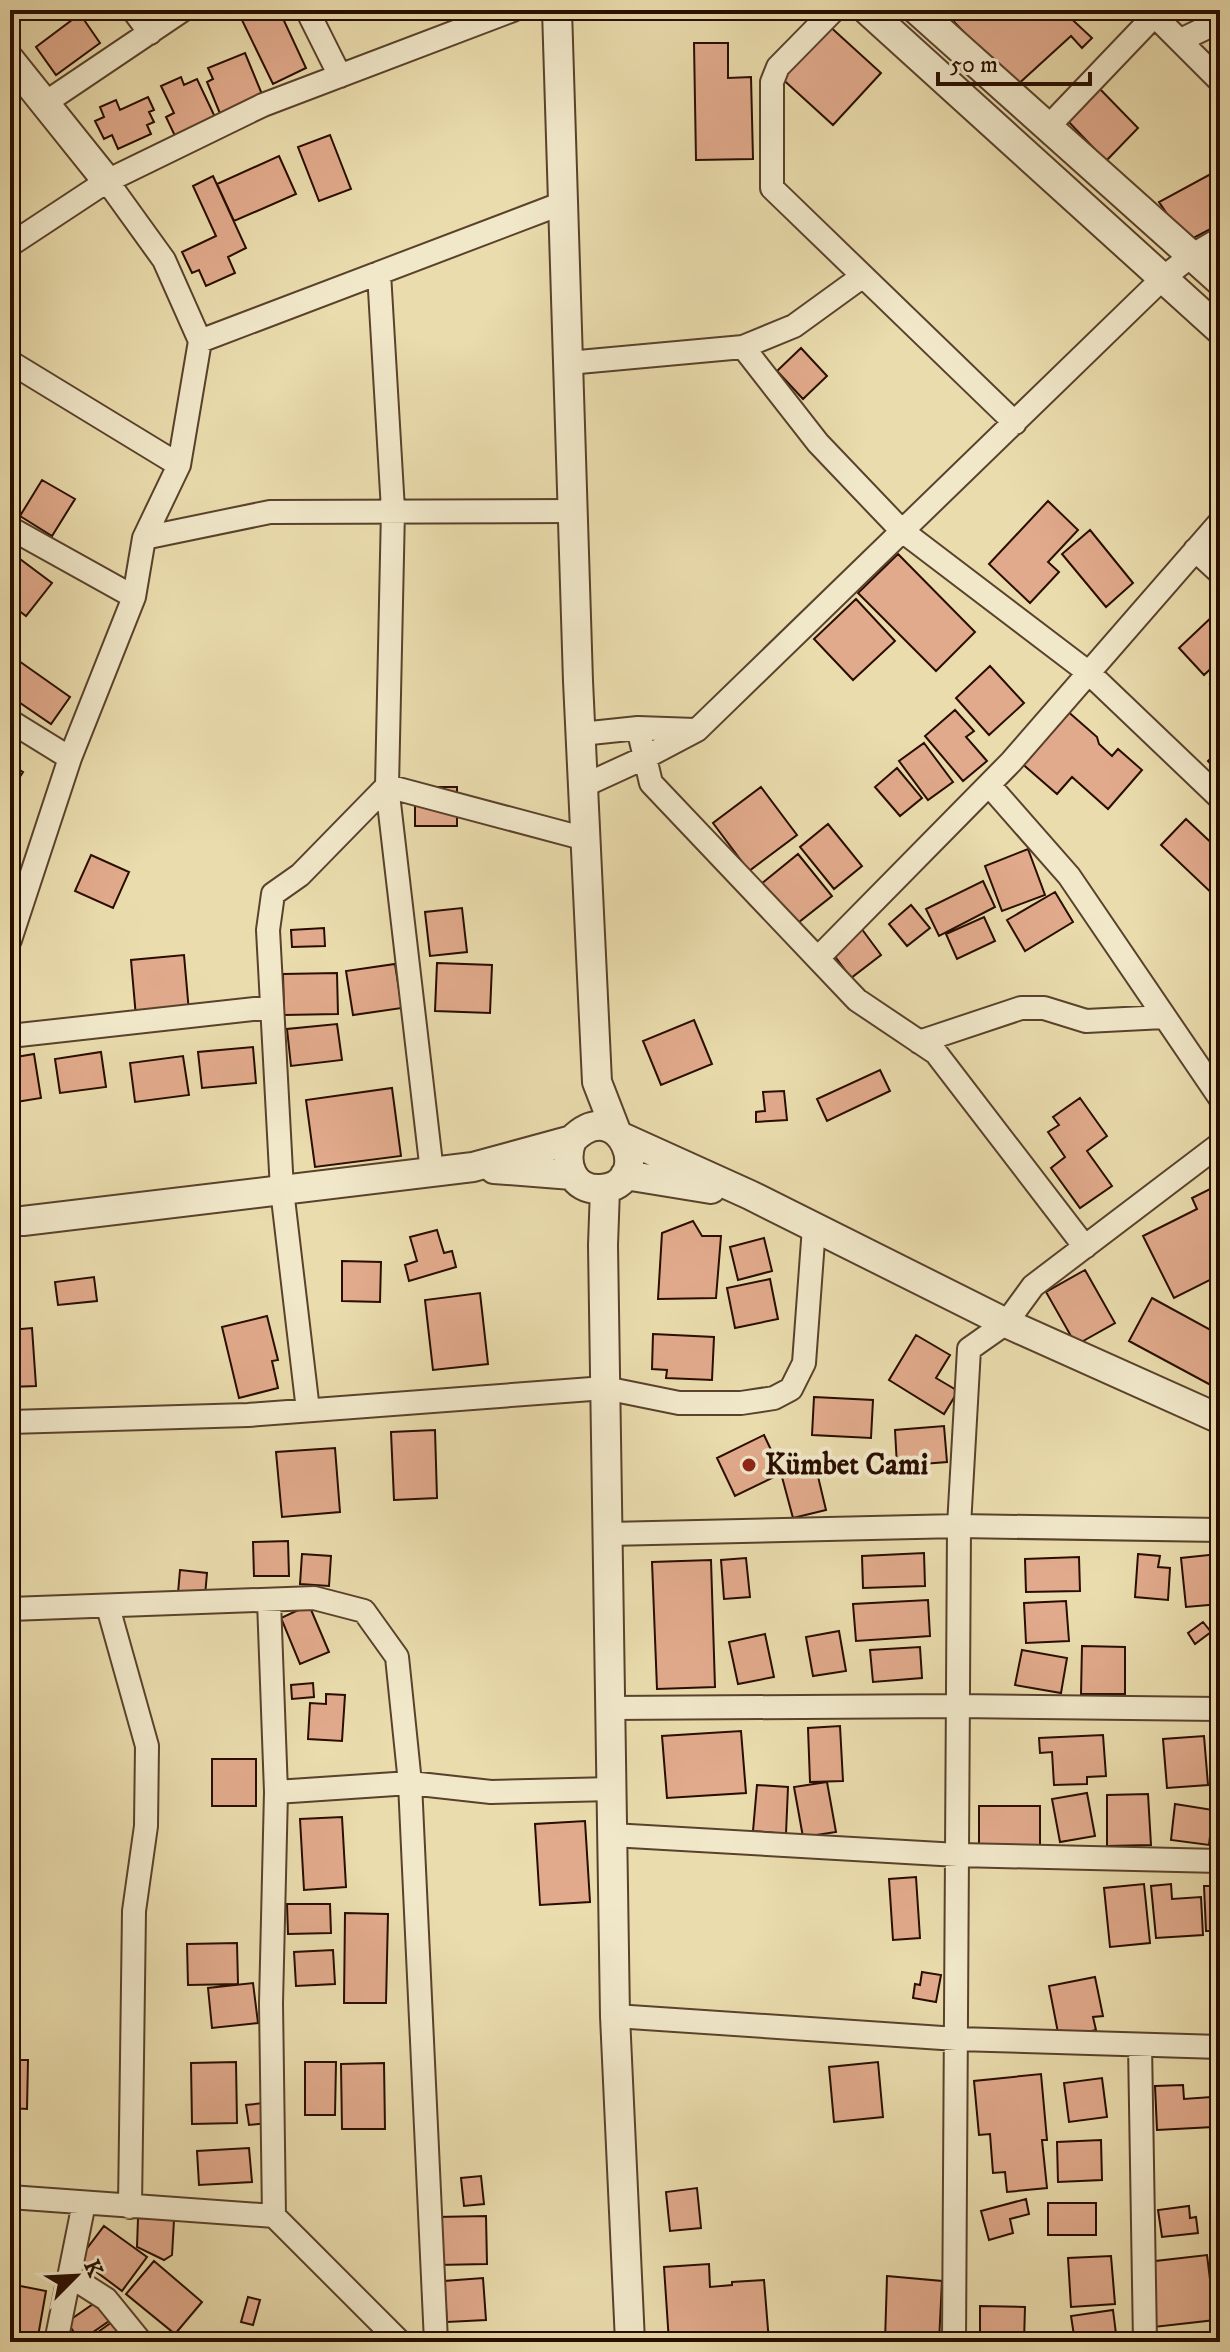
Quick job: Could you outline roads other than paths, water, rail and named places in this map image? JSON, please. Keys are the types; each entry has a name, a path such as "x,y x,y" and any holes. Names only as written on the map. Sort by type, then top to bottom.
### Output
{"street":[{"path":"133,10 150,33"},
{"path":"45,103 183,10"},
{"path":"307,10 340,76"},
{"path":"10,245 107,181 263,105 513,10"},
{"path":"557,10 581,734 597,1082 629,1150 630,1163 596,1181"},
{"path":"834,10 778,67 772,82 772,188 1015,423"},
{"path":"867,10 1220,330"},
{"path":"917,10 1220,281"},
{"path":"1048,127 1152,13 1220,81"},
{"path":"1181,40 1220,21"},
{"path":"10,60 107,181 164,260 200,341 179,465 144,538 134,597 16,898 10,940"},
{"path":"200,341 563,203"},
{"path":"583,786 697,730 1163,278 1220,239"},
{"path":"379,273 393,510 387,786 432,1172"},
{"path":"568,363 743,347 794,326 863,276"},
{"path":"743,347 818,443 901,530 1089,673 1220,798"},
{"path":"10,362 179,465"},
{"path":"144,538 270,512 573,511"},
{"path":"818,958 989,785 1220,522"},
{"path":"10,528 134,597"},
{"path":"1195,550 1220,573"},
{"path":"10,721 70,758"},
{"path":"581,734 638,728 697,730"},
{"path":"638,728 651,783 857,1000 936,1053 1085,1247"},
{"path":"989,785 1069,876 1220,1098"},
{"path":"387,786 586,839"},
{"path":"308,1410 282,1190 268,930 273,894 300,875 387,786"},
{"path":"10,1036 272,1007"},
{"path":"919,1042 1021,1008 1044,1008 1086,1021 1164,1017"},
{"path":"596,1181 568,1164 567,1152 597,1082"},
{"path":"10,1221 473,1167 576,1136 592,1127 605,1127 750,1195 1006,1323 1220,1419"},
{"path":"954,2342 959,1526 969,1349 1006,1323 1033,1286 1220,1144"},
{"path":"473,1167 750,1195"},
{"path":"596,1181 603,1245 615,2016 630,2342"},
{"path":"10,1422 248,1415 605,1388 679,1403 741,1403 774,1398 791,1389 804,1363 814,1227"},
{"path":"608,1534 959,1526 1220,1530"},
{"path":"10,1609 314,1598 364,1611 397,1657 410,1783 436,2342"},
{"path":"269,1601 276,1792 271,2003 274,2216"},
{"path":"108,1607 147,1746 146,1826 134,1911 130,2207"},
{"path":"610,1708 958,1706 1220,1709"},
{"path":"276,1792 410,1783 491,1792 612,1789"},
{"path":"612,1835 958,1855 1220,1861"},
{"path":"615,2016 957,2039 1220,2047"},
{"path":"1140,2045 1145,2342"},
{"path":"10,2197 274,2216 400,2342"},
{"path":"56,2342 84,2203"},
{"path":"70,2276 106,2299 141,2342"}],"place":[{"name":"Kümbet Cami","path":"749,1465"}]}
